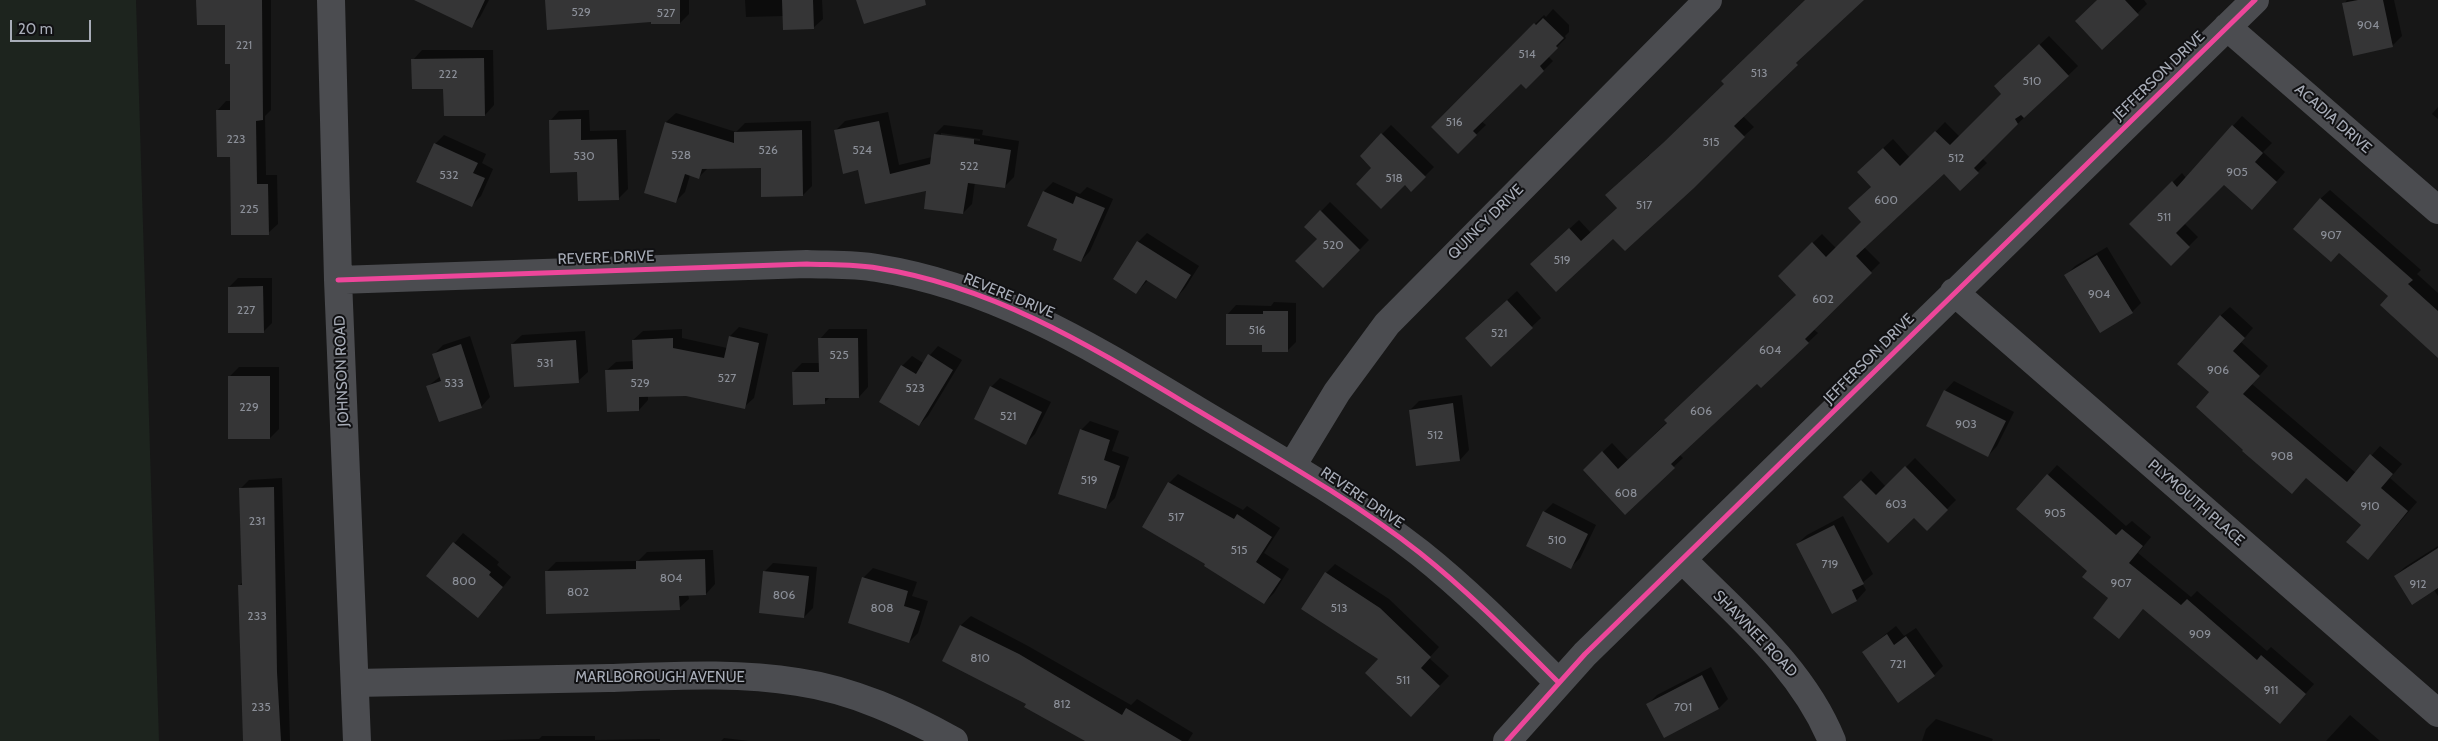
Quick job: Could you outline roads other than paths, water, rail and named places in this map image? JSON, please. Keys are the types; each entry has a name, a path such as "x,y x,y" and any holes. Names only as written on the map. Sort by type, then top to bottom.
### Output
{"street":[{"name":"JOHNSON ROAD","path":"331,0 338,280 357,741"},
{"name":"QUINCY DRIVE","path":"1292,466 1338,392 1387,324 1708,0"},
{"name":"JEFFERSON DRIVE","path":"1507,741 1585,654 2255,0"},
{"name":"ACADIA DRIVE","path":"2227,27 2438,210"},
{"name":"REVERE DRIVE","path":"338,280 806,264 876,268 967,290 1049,324 1292,466 1419,553 1482,608 1558,682"},
{"name":"PLYMOUTH PLACE","path":"1954,292 2438,713"},
{"name":"SHAWNEE ROAD","path":"1683,560 1786,664 1812,700 1832,741"},
{"name":"MARLBOROUGH AVENUE","path":"354,683 686,676 742,677 790,681 833,690 894,710 954,741"}]}
